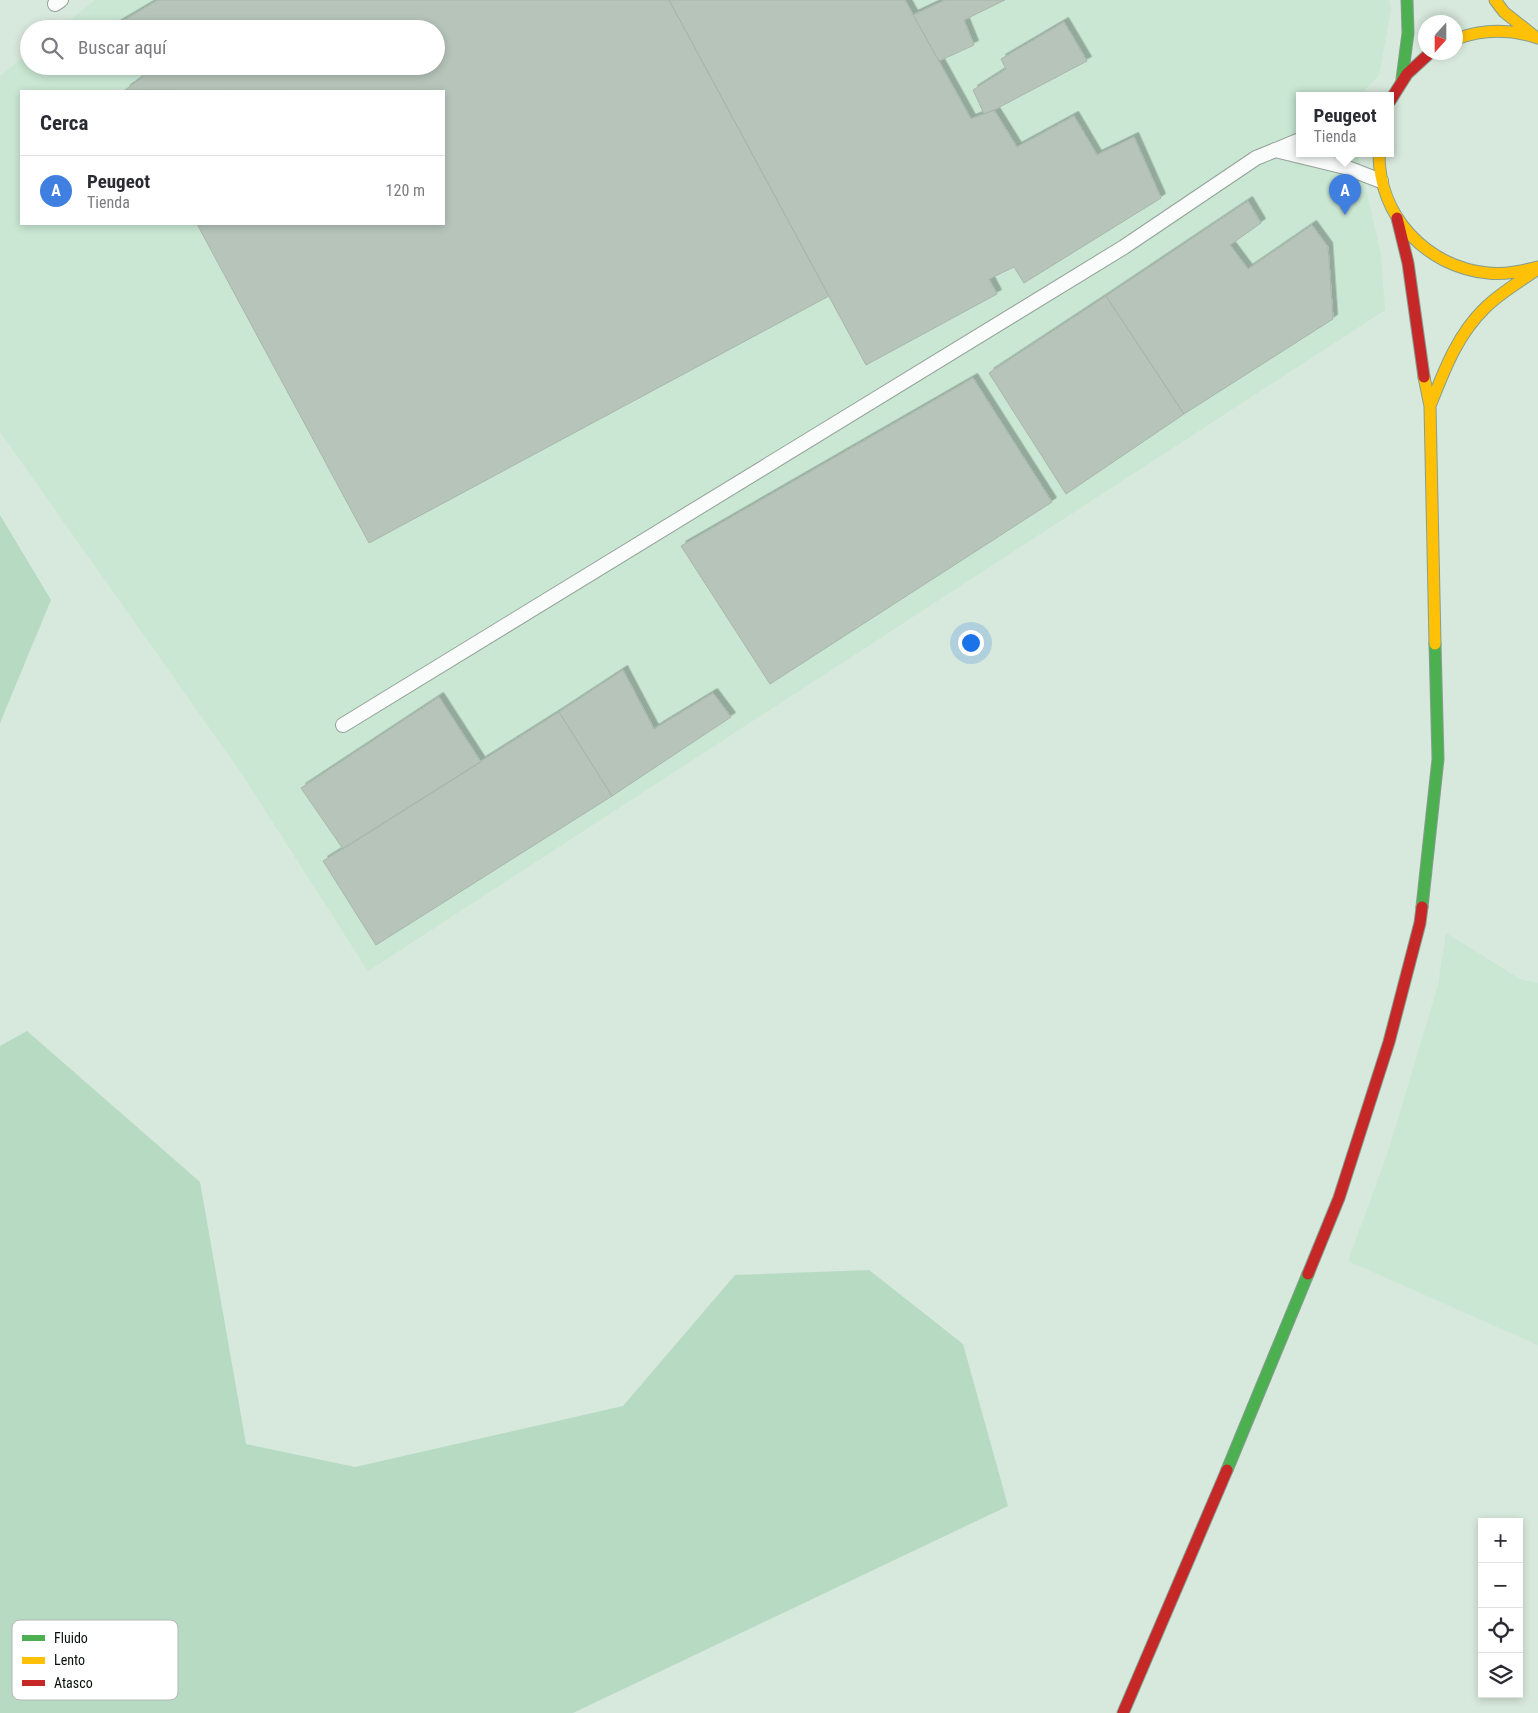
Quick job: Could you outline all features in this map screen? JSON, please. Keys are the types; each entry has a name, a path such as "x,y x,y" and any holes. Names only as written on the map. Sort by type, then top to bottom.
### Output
{"main road":[{"path":"1401,81 1408,32 1407,0"},
{"path":"1495,0 1504,12 1536,37"},
{"path":"1463,37 1485,32 1510,32 1536,37"},
{"path":"1394,94 1401,81 1420,60"},
{"path":"1379,157 1381,181 1387,200 1397,218 1414,239 1436,256 1462,268 1488,273 1516,272 1538,268"},
{"path":"1122,1713 1208,1515 1339,1198 1389,1042 1420,923 1438,759 1430,406 1408,263 1397,218"},
{"path":"1430,406 1458,343 1476,316 1495,299 1538,268"}],"lane":[{"path":"1389,92 1401,81"},
{"path":"343,725 1115,253 1256,158 1296,142"},
{"path":"1275,150 1296,155"},
{"path":"1306,157 1345,166 1381,181"}],"shaded area":[{"path":"95,0 1389,0 1391,10 1379,75 1363,92 1296,92 1296,157 1359,157 1381,255 1385,310 368,971 240,771 0,432 0,76 20,60 20,75 445,75 445,20 70,20"},
{"path":"0,515 51,600 0,723"},
{"path":"1446,933 1520,979 1538,983 1538,1345 1348,1261 1388,1152 1438,985"},
{"path":"27,1031 200,1182 246,1444 355,1467 623,1406 735,1275 869,1270 963,1344 1008,1506 573,1713 0,1713 0,1046"}],"building":[{"path":"158,0 669,0 829,296 369,543 198,225 445,225 445,90 125,90 143,77 142,75 445,75 445,20 124,20"},
{"path":"669,0 905,0 971,119 994,110 1017,147 1074,116 1097,155 1134,137 1161,198 1024,283 1014,267 989,279 997,294 866,365"},
{"path":"945,0 1005,0 964,20 974,45 939,61 913,15"},
{"path":"1064,22 1087,61 984,114 973,90 1006,69 1001,59"},
{"path":"1248,201 1261,223 1230,245 1248,269 1312,225 1328,247 1333,319 1184,414 1106,296"},
{"path":"1106,296 1184,414 1066,494 989,373"},
{"path":"973,378 1052,502 770,684 681,546"},
{"path":"623,670 654,729 713,693 731,717 612,796 559,712"},
{"path":"439,697 481,762 343,849 301,788"},
{"path":"559,712 612,796 376,945 323,861"}],"traffic: fast":[{"path":"1402,79 1408,33 1407,0"},
{"path":"1422,907 1438,759 1435,644"},
{"path":"1227,1470 1308,1274"}],"traffic: slow":[{"path":"1495,0 1504,12 1533,35"},
{"path":"1463,37 1476,33 1497,31 1518,33 1538,38"},
{"path":"1379,157 1381,177 1387,198 1397,217 1410,235 1426,249 1445,261 1466,269 1488,273 1507,273 1538,267"},
{"path":"1430,406 1452,354 1475,319 1509,288 1535,271"},
{"path":"1424,377 1430,406 1435,644"}],"traffic: jam":[{"path":"1394,95 1407,74 1422,60"},
{"path":"1397,218 1408,263 1424,377"},
{"path":"1308,1274 1339,1198 1389,1042 1420,923 1422,907"},
{"path":"1123,1713 1227,1470"}],"place":[{"name":"Peugeot","path":"1345,215"}]}
